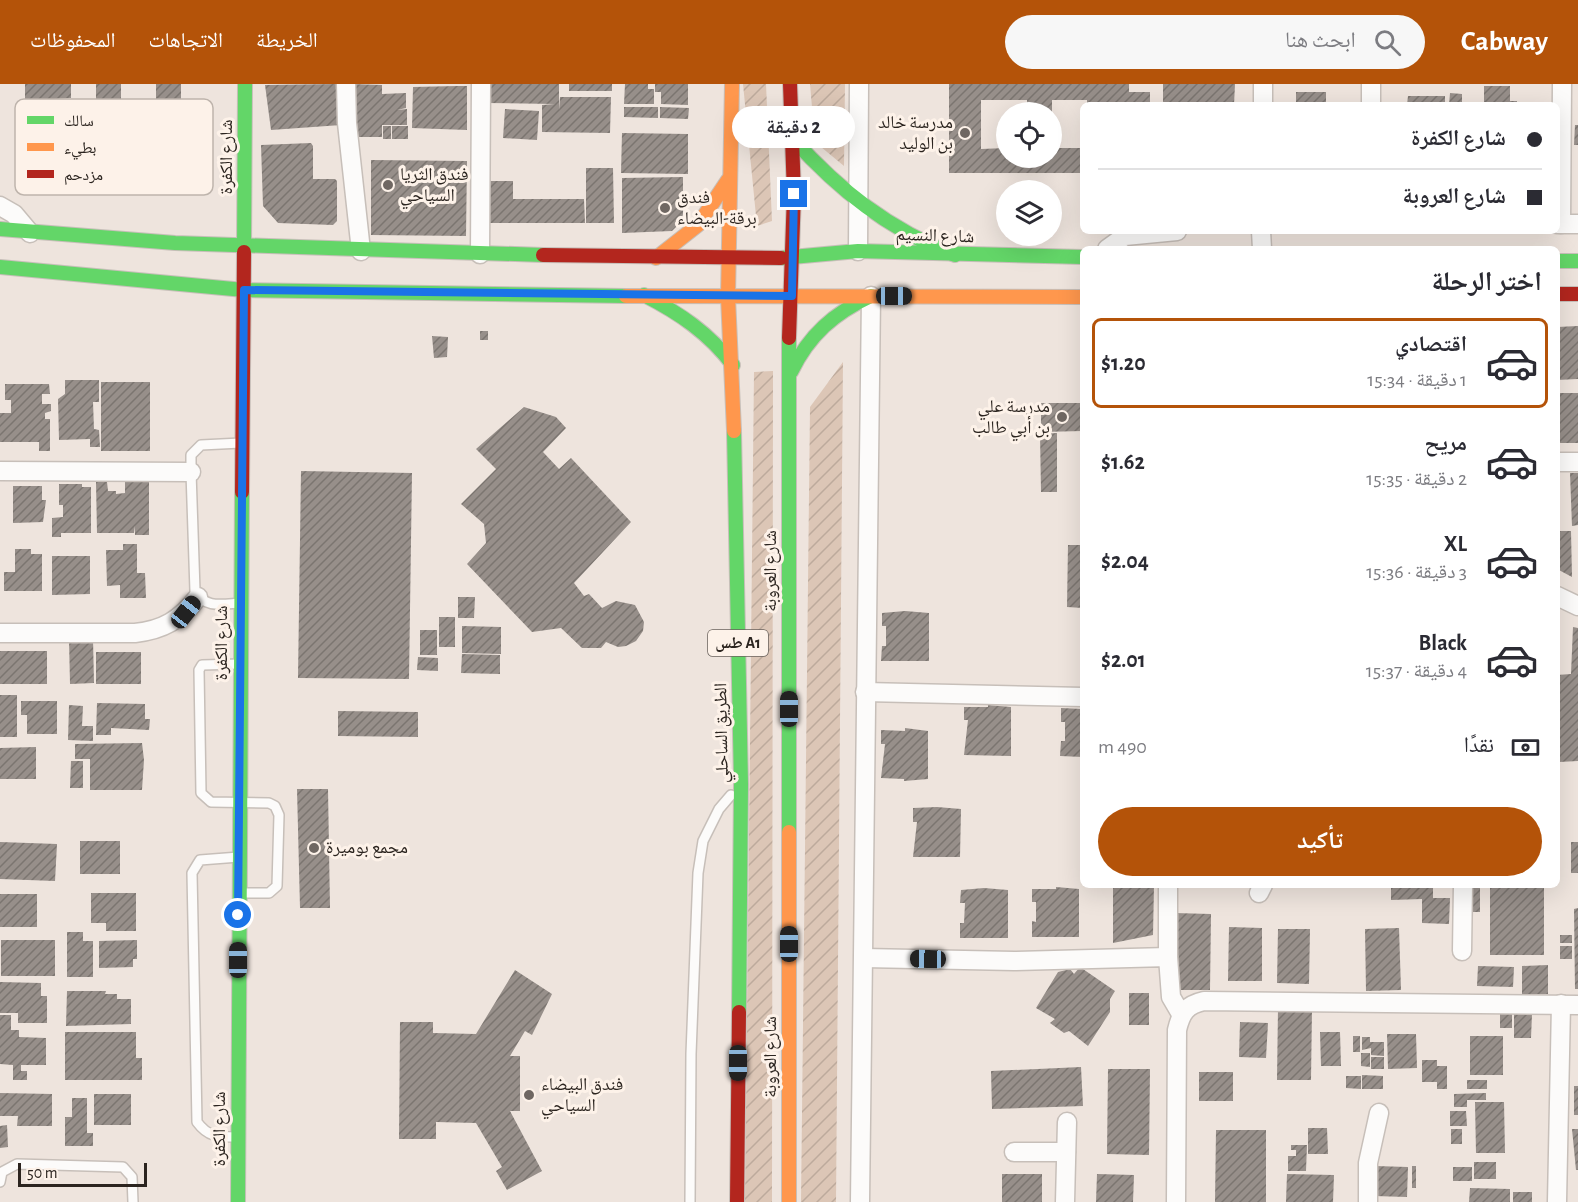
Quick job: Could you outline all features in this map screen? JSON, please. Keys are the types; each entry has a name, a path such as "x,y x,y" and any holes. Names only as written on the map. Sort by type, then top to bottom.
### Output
{"main road":[{"name":"شارع الكفرة","path":"238,1202 241,443 246,247 245,84"},
{"name":"الطريق الساحلي","path":"732,84 728,297 733,365 741,784 737,1202"},
{"name":"شارع العروبة","path":"789,1202 789,380 793,258 790,84"},
{"path":"792,138 825,175 858,204 897,231 955,255"},
{"path":"656,258 692,233 707,217 729,178"},
{"name":"شارع النسيم","path":"0,229 30,233 246,247 480,254 729,259 793,258 858,251 955,255 1080,256"},
{"path":"1560,261 1578,261"},
{"path":"0,267 244,290 728,297 1080,297"},
{"path":"1560,294 1578,294"},
{"path":"644,295 673,310 706,333 733,365"},
{"path":"789,380 798,357 817,331 849,305 871,296"}],"street":[{"path":"346,84 361,251"},
{"path":"480,254 481,84"},
{"path":"858,251 859,84"},
{"path":"1263,84 1263,102"},
{"path":"1371,84 1371,102"},
{"path":"1562,84 1565,224"},
{"path":"0,206 14,214 30,233"},
{"path":"1111,246 1125,236 1146,234"},
{"path":"860,1202 864,958 864,692 871,296"},
{"path":"1560,462 1578,462"},
{"path":"0,471 191,472"},
{"path":"0,633 154,631 171,624 186,612 198,597"},
{"path":"1560,597 1578,606"},
{"path":"864,692 1080,697"},
{"path":"1168,888 1168,957 1171,997 1181,1014"},
{"path":"1462,888 1462,951"},
{"path":"864,958 1014,961 1168,957"},
{"path":"1176,1202 1177,1030 1181,1014 1191,1004 1204,1001 1570,1004 1557,1202"},
{"path":"1368,1202 1368,1163 1379,1113"},
{"path":"1065,1202 1067,1122"},
{"path":"1014,1152 1066,1152"}],"lane":[{"path":"240,603 212,605 198,597 193,585 191,455 201,445 241,443"},
{"path":"239,893 269,893 278,886 278,810 269,803 211,802 201,793 199,670 208,663 240,664"},
{"path":"690,1202 691,1054 698,873 703,841 710,824 719,809 741,784"},
{"path":"238,1137 215,1137 204,1132 196,1122 192,873 200,860 239,857"},
{"path":"0,1182 3,1172 17,1164 123,1167 132,1177 133,1202"}],"shaded area":[{"path":"743,84 766,84 772,221 757,226"},
{"path":"810,84 845,84 844,166 815,142"},
{"path":"843,362 836,1202 801,1202 810,407"},
{"path":"773,371 772,1202 745,1202 754,372"}],"building":[{"path":"25,84 71,84 71,98 25,99"},
{"path":"96,84 121,84 121,99 96,99"},
{"path":"156,84 181,84 181,99 156,99"},
{"path":"336,84 341,125 271,130 265,85"},
{"path":"351,84 382,85 382,94 406,93 406,108 397,110 407,109 407,125 382,125 382,137 354,137"},
{"path":"486,84 559,84 559,110 560,97 611,97 610,133 542,132 542,105 555,104 485,103"},
{"path":"569,84 612,84 612,91 569,91"},
{"path":"625,84 648,84 648,89 654,89 654,104 624,104"},
{"path":"655,84 688,84 688,105 661,104 661,92 655,92"},
{"name":"مدرسة خالد بن الوليد","path":"949,84 1129,84 1129,92 1150,92 1150,102 981,100 981,149 996,148 996,168 1062,168 1062,148 1080,148 1080,173 949,173"},
{"path":"1163,84 1235,84 1234,102 1163,102"},
{"path":"467,86 467,130 412,128 413,87"},
{"path":"1484,86 1510,86 1510,101 1517,101 1517,102 1484,102"},
{"path":"1296,92 1326,92 1326,102 1296,102"},
{"path":"1450,93 1462,94 1462,102 1449,102"},
{"path":"1408,96 1445,96 1445,102 1407,102"},
{"path":"624,107 658,107 658,118 624,117"},
{"path":"660,107 689,108 688,119 660,118"},
{"path":"505,109 539,111 537,140 503,138"},
{"path":"1575,125 1578,125 1578,145 1574,145"},
{"path":"383,126 391,126 391,139 383,139"},
{"path":"392,126 408,126 408,139 392,139"},
{"path":"622,133 688,134 688,174 621,173"},
{"path":"311,143 313,146 313,179 335,179 337,181 337,221 333,225 278,223 263,206 261,145"},
{"path":"371,160 467,161 466,236 371,235"},
{"path":"586,168 613,168 614,223 586,223"},
{"path":"683,177 683,214 681,222 672,231 622,233 622,178"},
{"path":"484,181 513,181 513,199 584,199 585,223 484,223"},
{"path":"1578,326 1578,379 1560,380 1560,327"},
{"path":"480,331 488,331 488,340 480,340"},
{"path":"432,336 448,337 447,357 434,358"},
{"path":"65,380 99,380 99,402 93,402 94,429 99,430 100,447 90,447 90,439 59,440 58,399 65,394"},
{"path":"101,382 150,382 150,451 101,451"},
{"path":"5,384 49,384 50,394 42,394 42,404 51,404 51,411 45,413 45,419 50,419 50,451 39,451 39,442 0,442 0,413 11,413 11,400 5,400"},
{"path":"1560,393 1578,393 1578,443 1560,443"},
{"name":"مدرسة علي بن أبي طالب","path":"1041,403 1080,403 1080,431 1041,432"},
{"path":"524,407 556,417 566,428 543,452 559,469 571,458 631,522 574,583 584,596 589,594 602,608 616,601 635,605 644,622 643,631 636,641 626,646 618,647 606,642 601,648 582,648 561,628 532,632 467,564 486,543 484,524 461,504 496,469 476,449"},
{"path":"1057,433 1057,492 1041,492 1040,434"},
{"path":"301,471 412,473 409,679 298,678"},
{"path":"1570,473 1578,473 1578,525 1572,526"},
{"path":"149,481 149,535 135,535 135,526 134,533 97,533 96,482 107,482 108,491 116,491 116,494 125,493 125,482"},
{"path":"59,484 82,484 82,487 91,487 91,533 61,533 61,537 52,537 52,518 63,517 63,505 59,505"},
{"path":"13,486 42,486 42,500 46,500 43,522 13,523"},
{"path":"1560,531 1571,531 1572,577 1560,571"},
{"path":"123,544 137,544 137,573 145,573 146,598 120,598 120,585 107,586 106,550 123,550"},
{"path":"1068,545 1080,545 1080,608 1067,607"},
{"path":"15,549 31,549 31,554 42,554 42,591 4,591 4,572 15,572"},
{"path":"52,556 90,556 90,594 52,595"},
{"path":"458,597 475,597 474,618 458,618"},
{"path":"905,611 929,613 929,661 881,661 882,646 886,646 886,626 882,626 882,613"},
{"path":"439,617 455,617 455,647 439,647"},
{"path":"462,626 501,627 501,654 462,653"},
{"path":"1573,627 1578,628 1578,761 1560,762 1560,675 1571,674"},
{"path":"420,630 437,630 437,655 420,655"},
{"path":"69,639 93,639 94,683 70,684"},
{"path":"0,651 47,651 47,684 0,684"},
{"path":"96,652 141,652 141,684 96,684"},
{"path":"462,654 500,655 500,674 461,673"},
{"path":"418,657 438,658 438,671 417,670"},
{"path":"0,695 17,695 17,737 0,737"},
{"path":"21,701 57,701 57,734 27,734 27,715 21,715"},
{"path":"97,703 145,704 145,719 150,719 149,730 111,728 111,735 96,735"},
{"path":"69,705 83,706 82,726 93,726 93,741 68,740"},
{"path":"988,705 1011,707 1011,756 964,755 968,720 964,720 964,707 988,707"},
{"path":"1061,708 1080,709 1080,757 1060,756 1061,741 1065,741 1065,722 1061,722"},
{"path":"338,711 418,712 418,737 338,736"},
{"path":"905,728 928,731 928,779 904,781 904,779 881,778 885,744 881,744 881,730 905,731"},
{"path":"142,743 144,760 142,790 90,790 90,759 75,759 75,744"},
{"path":"36,747 36,779 0,779 0,748"},
{"path":"71,761 83,761 83,788 70,788"},
{"name":"مجمع بوميرة","path":"297,789 328,789 330,908 300,908"},
{"path":"913,808 961,809 960,857 913,857 917,822 913,822"},
{"path":"80,841 120,841 120,874 80,874"},
{"path":"0,842 57,844 55,881 0,879"},
{"path":"1571,842 1578,842 1578,873 1571,873"},
{"path":"1056,887 1079,889 1079,937 1032,937 1032,921 1036,922 1036,902 1032,902 1032,889 1056,889"},
{"path":"984,888 1008,890 1008,938 960,938 960,923 964,923 965,903 960,903 961,890"},
{"path":"1113,888 1154,888 1153,935 1113,943"},
{"path":"1391,888 1433,888 1433,898 1450,898 1449,924 1422,923 1422,899 1391,900"},
{"path":"1472,888 1480,888 1480,912 1472,912"},
{"path":"1490,888 1544,888 1544,955 1490,955"},
{"path":"91,893 136,893 136,931 106,931 106,923 91,923"},
{"path":"0,894 37,894 37,927 0,927"},
{"path":"1578,908 1578,989 1575,989 1574,909"},
{"path":"1174,913 1211,914 1210,990 1174,990"},
{"path":"1229,927 1262,928 1262,981 1228,981"},
{"path":"1399,928 1401,990 1366,991 1365,929"},
{"path":"1278,929 1310,929 1309,984 1277,983"},
{"path":"67,932 83,932 83,941 93,941 93,977 67,977"},
{"path":"1560,935 1572,935 1572,943 1560,943"},
{"path":"1,940 55,940 55,976 1,976"},
{"path":"137,940 137,959 133,959 133,967 99,968 99,941"},
{"path":"1560,946 1572,946 1572,959 1560,959"},
{"path":"1548,965 1548,994 1522,994 1522,966"},
{"path":"1478,966 1514,967 1513,987 1477,986"},
{"path":"1080,967 1115,991 1110,999 1110,1012 1088,1046 1069,1031 1064,1033 1050,1023 1055,1019 1036,1008 1058,972 1070,969 1074,974"},
{"path":"515,970 552,994 532,1035 525,1031 510,1056 520,1056 520,1111 510,1111 542,1171 507,1190 496,1171 502,1167 476,1123 436,1122 436,1139 399,1139 400,1022 433,1022 433,1033 476,1034"},
{"path":"0,982 41,983 41,996 47,996 47,1023 18,1023 18,1013 0,1013"},
{"path":"67,991 106,991 105,994 117,994 117,999 131,999 131,1024 66,1026"},
{"path":"1129,993 1149,993 1149,1025 1129,1025"},
{"path":"1278,1008 1312,1008 1311,1080 1277,1080"},
{"path":"1500,1012 1512,1012 1512,1028 1500,1028"},
{"path":"1514,1013 1532,1014 1531,1038 1514,1038"},
{"path":"0,1015 11,1015 11,1030 19,1030 19,1037 46,1038 46,1065 21,1065 21,1071 27,1071 27,1080 13,1080 13,1065 0,1064"},
{"path":"1240,1022 1268,1023 1266,1058 1239,1057"},
{"path":"65,1032 136,1032 136,1058 142,1058 142,1080 65,1080"},
{"path":"1320,1032 1340,1032 1341,1066 1321,1066"},
{"path":"1387,1034 1416,1034 1417,1068 1388,1069"},
{"path":"1353,1036 1360,1036 1360,1052 1353,1052"},
{"path":"1470,1036 1503,1036 1503,1075 1470,1075"},
{"path":"1362,1037 1370,1037 1370,1042 1384,1042 1384,1056 1371,1055 1371,1048 1362,1050"},
{"path":"1361,1053 1370,1053 1370,1067 1361,1066"},
{"path":"1371,1057 1384,1057 1384,1069 1371,1069"},
{"path":"1422,1060 1437,1060 1437,1066 1447,1066 1447,1089 1437,1089 1437,1082 1422,1082"},
{"path":"1081,1067 1083,1106 992,1109 991,1071"},
{"path":"1108,1069 1150,1069 1149,1155 1107,1154"},
{"path":"1199,1072 1233,1072 1233,1101 1199,1101"},
{"path":"1362,1075 1383,1076 1383,1089 1362,1089"},
{"path":"1346,1076 1361,1076 1361,1089 1346,1088"},
{"path":"1467,1080 1487,1080 1487,1089 1467,1089"},
{"path":"1574,1086 1578,1086 1578,1115 1574,1115"},
{"path":"0,1093 52,1094 52,1126 17,1126 18,1116 0,1116"},
{"path":"1486,1093 1486,1100 1467,1100 1467,1107 1454,1107 1454,1094"},
{"path":"94,1094 131,1094 131,1125 94,1125"},
{"path":"72,1098 87,1098 87,1133 93,1133 93,1146 65,1146 65,1117 72,1117"},
{"path":"1475,1102 1504,1102 1505,1153 1476,1153"},
{"path":"1450,1111 1466,1111 1467,1126 1450,1126"},
{"path":"7,1125 8,1147 0,1148 0,1126"},
{"path":"1308,1128 1327,1128 1328,1154 1308,1154"},
{"path":"1451,1129 1462,1129 1462,1144 1451,1144"},
{"path":"1572,1129 1578,1129 1578,1170 1576,1170"},
{"path":"1216,1130 1266,1130 1266,1202 1215,1202"},
{"path":"1291,1145 1307,1145 1306,1171 1288,1171 1288,1156 1296,1156 1296,1150 1291,1150"},
{"path":"1474,1162 1496,1162 1496,1179 1474,1179"},
{"path":"1375,1166 1408,1167 1407,1197 1374,1196"},
{"path":"1412,1166 1416,1166 1416,1188 1412,1188"},
{"path":"1453,1167 1472,1167 1472,1181 1453,1181"},
{"path":"1002,1174 1042,1174 1042,1202 1002,1202"},
{"path":"1097,1174 1134,1175 1133,1202 1096,1202"},
{"path":"1287,1174 1334,1175 1333,1202 1286,1202"},
{"path":"1470,1188 1510,1189 1510,1202 1469,1202"},
{"path":"1513,1192 1532,1192 1532,1202 1513,1202"}],"traffic: fast":[{"path":"244,252 245,84"},
{"path":"792,138 828,175 866,207 908,233 955,255"},
{"path":"0,229 175,243 543,255"},
{"path":"781,258 858,251 1080,257"},
{"path":"1560,261 1578,261"},
{"path":"0,267 244,290 626,296"},
{"path":"644,295 693,325 714,343 733,365"},
{"path":"791,372 806,347 824,326 845,310 871,296"},
{"path":"789,338 789,832"},
{"path":"734,431 741,784 739,1012"},
{"path":"238,1202 242,492"}],"traffic: slow":[{"path":"732,84 728,297 734,431"},
{"path":"656,258 698,225 728,180"},
{"path":"626,296 1080,297"},
{"path":"789,832 789,1202"}],"traffic: jam":[{"path":"789,338 794,194 790,84"},
{"path":"242,492 244,252"},
{"path":"543,255 781,258"},
{"path":"1560,294 1578,294"},
{"path":"737,1202 739,1012"}],"place":[{"name":"مدرسة خالد بن الوليد","path":"965,133"},
{"name":"فندق الثريا السياحي","path":"388,185"},
{"name":"فندق برقة-البيضاء","path":"665,208"},
{"name":"مدرسة علي بن أبي طالب","path":"1062,417"},
{"name":"مجمع بوميرة","path":"314,848"},
{"name":"فندق البيضاء السياحي","path":"529,1095"}],"route":[{"path":"238,915 244,290 792,296 794,194"}]}
